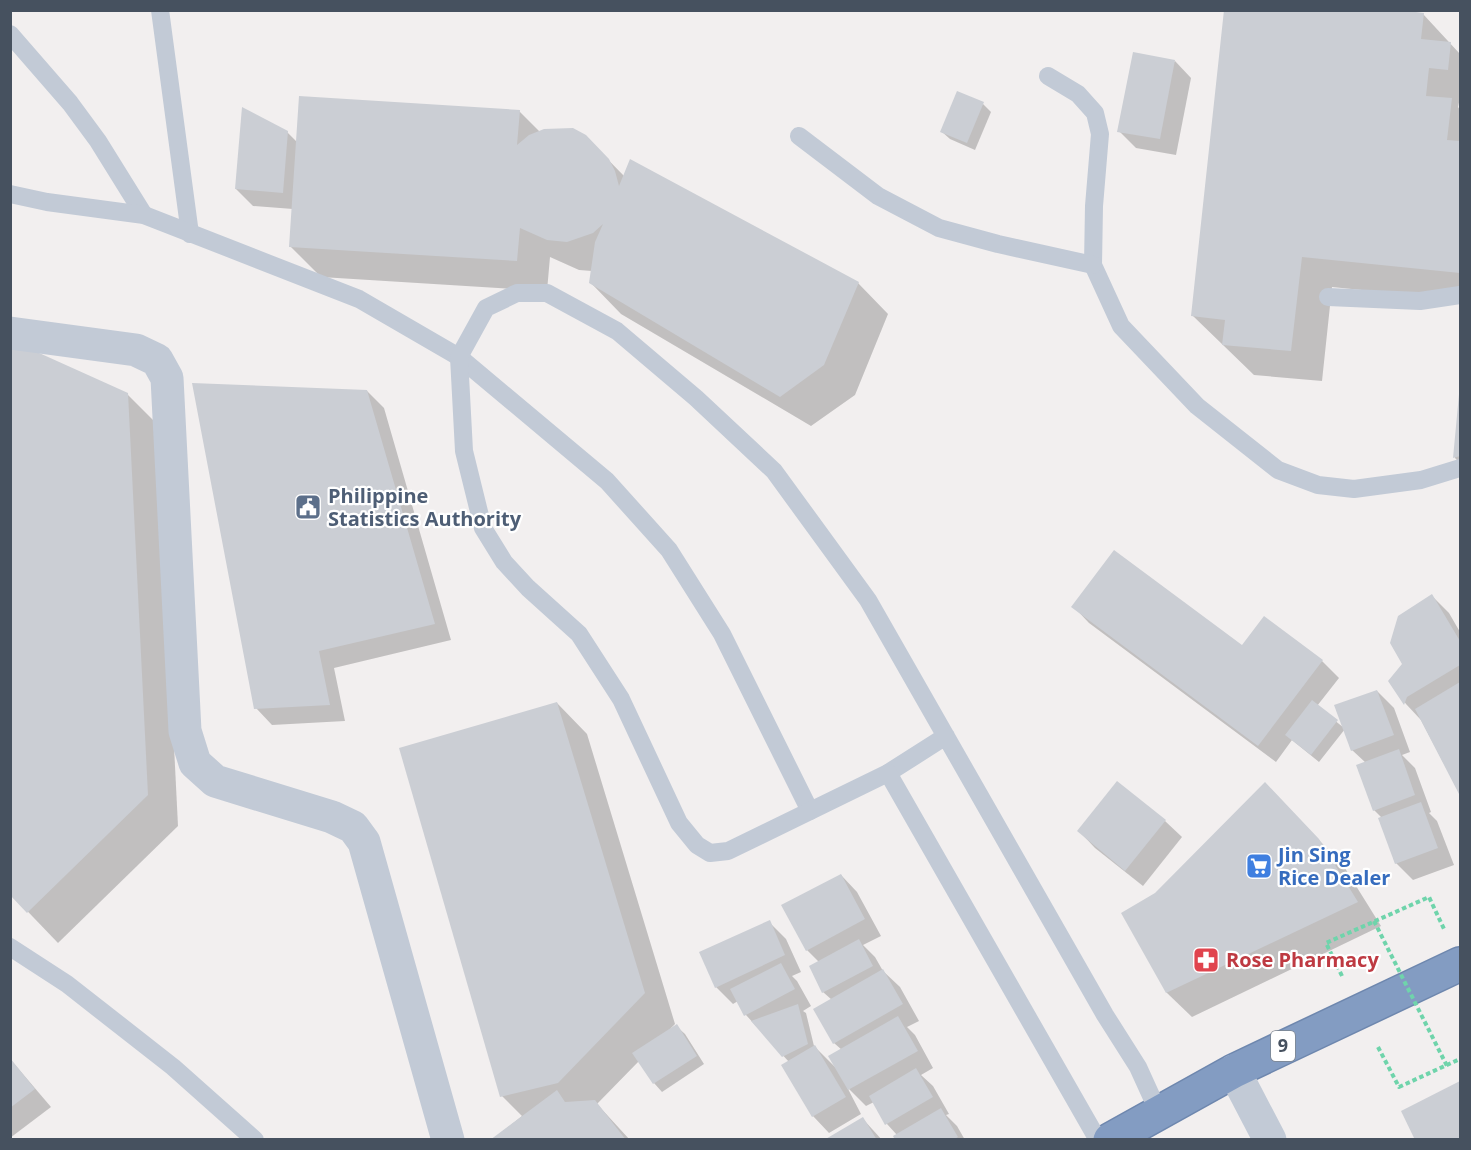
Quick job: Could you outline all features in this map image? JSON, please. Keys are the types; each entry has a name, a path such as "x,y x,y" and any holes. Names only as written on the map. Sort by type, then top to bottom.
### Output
{"highway":[{"name":"9","path":"1110,1140 1158,1111 1234,1071 1358,1010 1461,964"}],"street":[{"path":"10,333 136,350 157,360 167,378 185,731 195,763 215,781 332,817 353,827 364,842 448,1140"},
{"path":"1234,1071 1270,1140"}],"lane":[{"path":"160,10 190,234"},
{"path":"10,34 98,141 144,215"},
{"path":"1048,75 1078,94 1095,113 1100,134 1094,206 1093,265 1121,326 1197,406 1278,470 1318,485 1354,489 1421,480 1461,468"},
{"path":"799,136 878,196 939,228 1093,265"},
{"path":"10,194 46,202 144,215 359,299 459,357 606,481 669,550 722,634 810,811"},
{"path":"946,736 888,773 728,851 710,853 697,845 679,823 621,699 579,634 512,571 483,528 464,452 459,357 486,308 518,293 547,293 617,331 696,398 774,471 868,600 946,736 1105,1014 1138,1067 1158,1111"},
{"path":"1328,297 1420,300 1461,295"},
{"path":"888,773 1098,1140"},
{"path":"10,947 67,984 174,1067 255,1140"}],"path":[{"path":"1326,943 1429,897"},
{"path":"1374,921 1447,1066"},
{"path":"1399,1087 1461,1059"}],"building":[{"path":"1224,10 1265,12 1265,10 1400,10 1424,13 1421,39 1451,42 1448,70 1429,68 1426,96 1452,98 1447,140 1460,141 1460,273 1302,257 1291,351 1222,345 1225,320 1191,316"},
{"path":"1133,52 1175,60 1160,139 1117,132"},
{"path":"957,91 984,102 967,143 940,132"},
{"path":"299,96 520,110 517,145 529,135 544,129 573,128 586,135 609,159 619,186 630,159 859,282 824,365 780,397 589,283 595,242 603,224 593,233 567,242 547,240 520,228 517,261 289,247"},
{"path":"242,107 288,131 283,193 235,189"},
{"path":"17,343 128,393 148,795 27,913 10,895 10,350"},
{"name":"Philippine Statistics Authority","path":"192,383 367,390 435,624 319,651 330,705 254,709"},
{"path":"1459,394 1460,456 1453,458"},
{"path":"1114,550 1242,645 1264,616 1323,660 1258,746 1071,607"},
{"path":"1432,594 1460,641 1460,665 1407,697 1404,705 1388,681 1402,664 1390,643 1398,616"},
{"path":"1460,682 1460,793 1459,794 1415,709"},
{"path":"1377,690 1394,735 1351,751 1334,705"},
{"path":"1312,700 1338,720 1311,755 1285,735"},
{"path":"557,702 645,993 558,1083 500,1097 399,748"},
{"path":"1399,749 1415,795 1373,811 1356,765"},
{"path":"1117,781 1166,820 1125,871 1077,831"},
{"name":"Jin Sing Rice Dealer","path":"1265,782 1319,839 1358,902 1166,993 1121,913 1155,893"},
{"path":"1421,802 1438,848 1395,864 1378,818"},
{"path":"841,874 865,919 806,951 781,905"},
{"path":"770,920 785,955 715,988 699,952"},
{"path":"859,939 873,966 822,993 809,966"},
{"path":"781,963 795,989 744,1016 730,989"},
{"path":"883,969 903,1004 833,1044 813,1009"},
{"path":"798,1004 808,1044 782,1057 751,1021"},
{"path":"898,1016 918,1051 848,1090 828,1056"},
{"path":"677,1024 697,1056 653,1084 632,1053"},
{"path":"815,1045 846,1097 812,1117 781,1065"},
{"path":"10,1058 35,1089 10,1108"},
{"path":"916,1068 933,1097 885,1125 869,1096"},
{"path":"1460,1081 1460,1140 1415,1140 1401,1111"},
{"path":"557,1090 565,1102 595,1100 626,1140 490,1140"},
{"path":"941,1108 958,1137 953,1140 895,1140 893,1136"},
{"path":"863,1117 877,1140 824,1140"}],"place":[{"name":"Philippine Statistics Authority","path":"308,507"},
{"name":"Jin Sing Rice Dealer","path":"1259,866"},
{"name":"Rose Pharmacy","path":"1206,960"}]}
